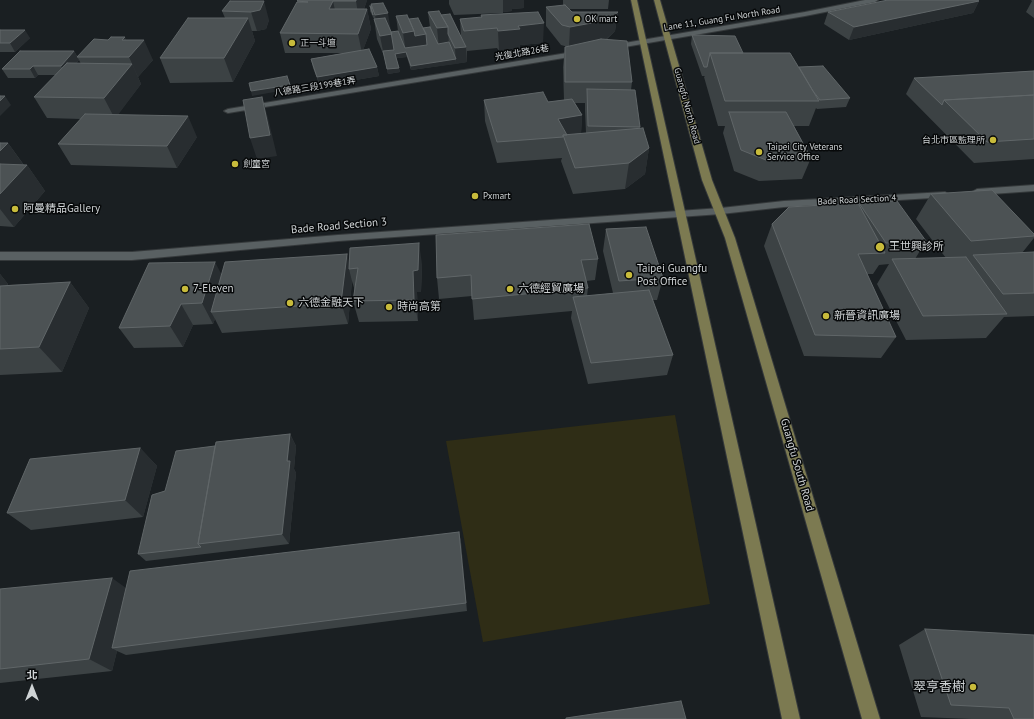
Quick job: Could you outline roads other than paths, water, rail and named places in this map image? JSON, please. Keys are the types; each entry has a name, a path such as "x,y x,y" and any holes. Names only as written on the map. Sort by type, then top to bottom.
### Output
{"main road":[{"path":"634,0 791,719"},
{"name":"Guangfu North Road","path":"658,0 707,180 721,211"},
{"name":"Guangfu South Road","path":"721,211 871,719"}],"street":[{"name":"Lane 11, Guang Fu North Road","path":"643,42 805,14 875,0"},
{"path":"605,48 643,42"},
{"name":"光復北路26巷","path":"404,83 591,51"},
{"name":"八德路三段199巷1弄","path":"228,111 404,83"},
{"path":"970,193 1034,188"},
{"name":"Bade Road Section 4","path":"681,212 721,211 784,204 956,194"},
{"name":"Bade Road Section 3","path":"0,256 132,256 338,238 681,212"}],"place":[{"name":"OK mart","path":"577,19"},
{"name":"正一斗壇","path":"292,43"},
{"name":"台北市區監理所","path":"993,140"},
{"name":"Taipei City Veterans Service Office","path":"759,152"},
{"name":"劍童宮","path":"235,164"},
{"name":"Pxmart","path":"475,196"},
{"name":"阿曼精品Gallery","path":"15,209"},
{"name":"王世興診所","path":"880,247"},
{"name":"Taipei Guangfu Post Office","path":"629,275"},
{"name":"7-Eleven","path":"185,289"},
{"name":"六德經貿廣場","path":"510,289"},
{"name":"六德金融天下","path":"290,303"},
{"name":"時尚高第","path":"389,307"},
{"name":"新晉資訊廣場","path":"826,316"},
{"name":"翠亨香樹","path":"973,687"}]}
